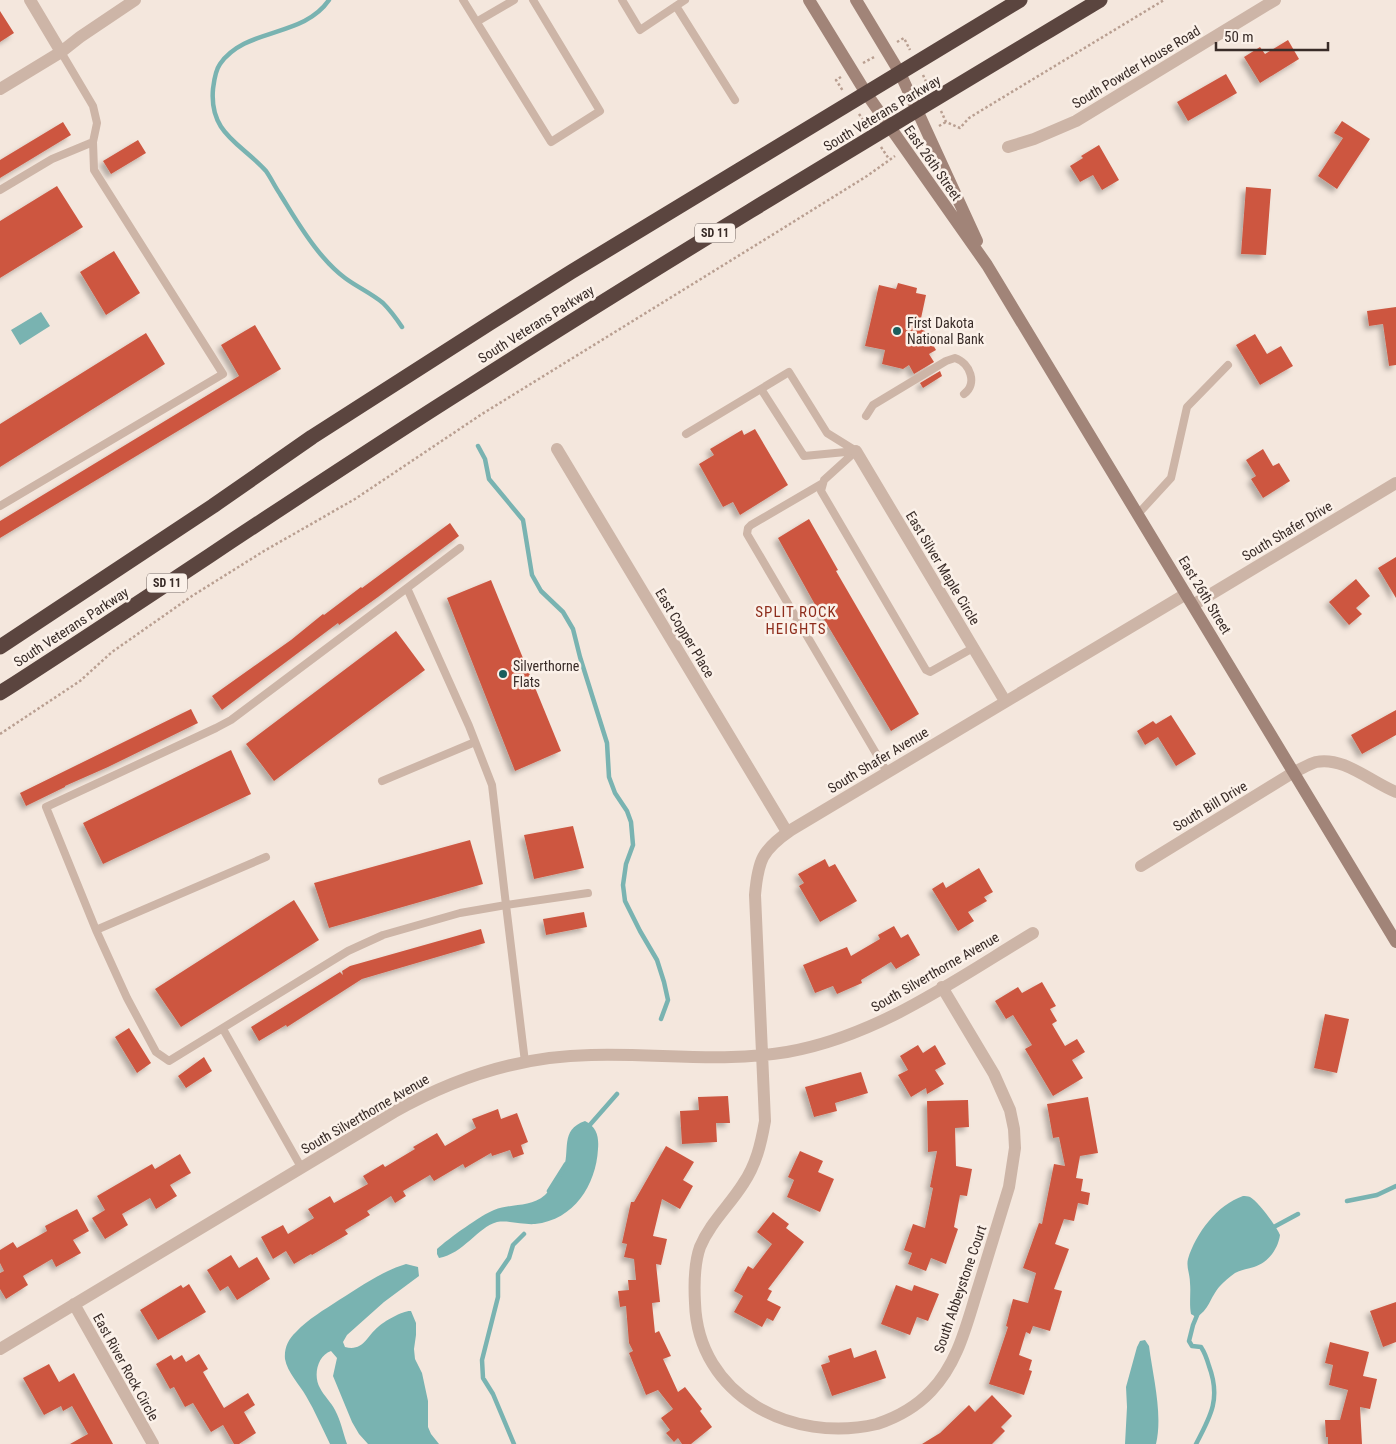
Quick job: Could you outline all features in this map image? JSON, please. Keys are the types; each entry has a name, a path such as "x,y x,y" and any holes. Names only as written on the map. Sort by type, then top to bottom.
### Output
{"highway":[{"name":"South Veterans Parkway","path":"0,647 344,417 571,272 1020,0"},
{"name":"South Veterans Parkway","path":"0,693 462,390 874,136 1100,0"}],"main road":[{"name":"East 26th Street","path":"809,0 866,93 987,265 1396,942"},
{"name":"East 26th Street","path":"856,0 900,73 987,265"}],"street":[{"path":"30,0 61,52"},
{"path":"0,89 61,52 80,36 135,0"},
{"name":"South Powder House Road","path":"1008,147 1034,139 1076,121 1275,0"},
{"name":"East Copper Place","path":"557,449 787,832"},
{"name":"East Silver Maple Circle","path":"856,451 1005,702"},
{"name":"South Shafer Drive","path":"1194,605 1396,483"},
{"name":"South Shafer Avenue","path":"762,1056 755,895 756,878 764,855 770,845 787,832 1186,594"},
{"name":"South Bill Drive","path":"1141,866 1294,772 1315,762 1329,761 1344,764 1368,779 1396,792"},
{"name":"South Silverthorne Avenue","path":"0,1349 301,1167 435,1090 482,1073 525,1062 562,1056 589,1055 721,1059 762,1056 814,1046 862,1030 908,1008 1033,933"},
{"name":"South Abbeystone Court","path":"762,1056 765,1121 757,1156 742,1184 712,1224 705,1237 697,1261 695,1306 702,1342 710,1360 734,1391 765,1414 780,1422 805,1429 831,1432 868,1427 898,1416 919,1403 943,1378 953,1361 962,1341 1009,1187 1013,1167 1014,1130 1004,1092 942,987"},
{"name":"East River Rock Circle","path":"74,1304 153,1444"}],"lane":[{"path":"463,0 551,142 600,111 533,0"},
{"path":"478,22 514,0"},
{"path":"622,0 640,30 686,0"},
{"path":"676,6 735,100"},
{"path":"0,506 223,374 94,170 93,142 97,123 94,106 61,52"},
{"path":"0,190 52,159 93,142"},
{"path":"866,416 873,405 946,361 955,358 964,362 971,374 970,386 964,394"},
{"path":"1138,514 1171,478 1187,407 1228,365"},
{"path":"686,434 789,372 827,433 856,451"},
{"path":"761,389 804,456 856,451"},
{"path":"856,451 824,480 821,490 926,670 930,672 938,669 973,648"},
{"path":"823,484 751,525 748,528 747,534 887,772"},
{"path":"460,548 231,720 46,807 96,930 127,998 156,1052 169,1061 348,951 383,935 460,913 588,893"},
{"path":"407,588 492,785 525,1062"},
{"path":"382,781 475,742"},
{"path":"96,930 266,857"},
{"path":"223,1029 301,1167"}],"path":[{"path":"0,734 80,681 112,652 192,596 264,550 355,499 482,414 867,176 889,160 836,80 904,38 946,122 960,128 969,118 1164,0"}],"water":[{"path":"41,312 50,326 20,345 11,330"},
{"path":"585,1121 595,1129 597,1136 596,1162 593,1175 587,1187 572,1208 561,1216 535,1224 497,1222 483,1229 448,1256 439,1258 437,1249 481,1217 500,1208 533,1202 545,1195 563,1170 569,1135 577,1125"},
{"path":"1243,1196 1253,1199 1278,1231 1280,1235 1277,1245 1272,1255 1264,1262 1235,1273 1220,1286 1204,1311 1196,1317 1191,1314 1188,1259 1196,1239 1209,1221 1225,1206"},
{"path":"406,1264 418,1267 419,1276 384,1302 347,1335 343,1342 345,1347 356,1347 385,1322 399,1314 411,1311 416,1323 415,1359 422,1373 428,1401 428,1427 439,1444 368,1444 352,1422 333,1376 337,1358 331,1351 322,1357 318,1367 317,1378 323,1394 337,1414 347,1444 330,1444 309,1402 288,1369 285,1359 287,1344 301,1327 322,1311 371,1280"},
{"path":"1145,1340 1149,1346 1157,1395 1158,1432 1156,1444 1125,1444 1126,1387 1137,1347 1140,1341"}],"building":[{"path":"0,11 14,33 0,42"},
{"path":"1288,40 1299,59 1260,83 1244,57 1260,47 1265,54"},
{"path":"1226,74 1237,93 1188,121 1177,102"},
{"path":"1342,121 1370,139 1337,189 1318,176 1343,138 1334,133"},
{"path":"63,122 71,135 0,178 0,160"},
{"path":"138,140 146,153 111,174 103,161"},
{"path":"1099,145 1119,180 1102,190 1093,175 1080,182 1070,166 1083,158 1081,156"},
{"path":"57,186 83,227 0,278 0,221"},
{"path":"1246,187 1271,189 1266,255 1241,254"},
{"path":"114,251 140,293 106,315 80,272"},
{"path":"898,283 917,288 916,293 926,295 920,323 936,350 929,354 934,362 914,374 909,365 903,369 882,364 885,350 865,346 879,285 896,289"},
{"path":"1396,307 1396,365 1389,366 1383,324 1369,326 1367,311"},
{"path":"255,325 281,369 0,538 0,521 239,376 221,345"},
{"path":"146,333 165,364 0,467 0,424"},
{"path":"1255,334 1267,354 1281,346 1293,366 1260,385 1236,345"},
{"path":"940,371 942,376 923,388 920,383"},
{"path":"755,429 788,485 740,515 733,502 723,507 699,464 714,455 710,449 742,430 744,435"},
{"path":"1263,449 1273,466 1279,463 1290,481 1263,498 1251,479 1256,476 1246,460"},
{"path":"809,519 838,570 836,571 919,714 891,731 813,601 778,538"},
{"path":"450,523 459,536 222,710 212,696"},
{"path":"1396,557 1396,598 1378,568"},
{"path":"1356,579 1370,596 1356,608 1362,614 1349,625 1329,602"},
{"name":"Silverthorne Flats","path":"491,580 561,751 515,771 447,598"},
{"path":"396,631 425,670 274,781 246,744"},
{"path":"191,709 198,723 26,806 20,793"},
{"path":"1396,710 1396,735 1362,754 1351,735"},
{"path":"1171,715 1196,754 1176,766 1158,737 1145,745 1137,731 1153,721 1156,724"},
{"path":"231,750 251,794 103,864 83,823"},
{"path":"573,826 584,868 534,879 524,835"},
{"path":"470,840 483,884 329,928 314,883"},
{"path":"825,859 829,867 835,864 857,901 820,922 799,886 804,883 798,874"},
{"path":"979,868 993,892 984,897 987,901 968,912 974,921 958,931 932,889 943,882 946,888"},
{"path":"294,900 319,940 181,1027 155,989"},
{"path":"584,912 587,927 546,935 543,919"},
{"path":"894,926 901,938 908,934 920,955 896,969 891,962 861,980 862,983 837,994 833,986 815,993 803,965 847,947 851,956 880,939 878,935"},
{"path":"481,929 485,943 362,979 287,1027 286,1025 259,1041 251,1027 340,972 343,975 342,971 350,966"},
{"path":"1042,982 1056,1006 1050,1009 1057,1021 1052,1024 1065,1046 1077,1039 1085,1052 1072,1060 1083,1078 1053,1096 1025,1049 1032,1045 1013,1015 1006,1019 995,1001 1018,987 1022,993"},
{"path":"1325,1014 1349,1019 1337,1073 1314,1068"},
{"path":"129,1028 151,1063 137,1073 115,1037"},
{"path":"918,1045 923,1053 935,1045 946,1064 935,1070 944,1084 927,1094 926,1088 911,1097 898,1075 908,1070 900,1056"},
{"path":"204,1057 212,1071 186,1088 178,1076"},
{"path":"861,1072 868,1093 835,1103 837,1111 814,1117 805,1087"},
{"path":"728,1096 730,1123 716,1123 717,1142 682,1144 680,1111 699,1110 698,1097"},
{"path":"1088,1097 1098,1153 1080,1156 1076,1178 1083,1179 1081,1191 1090,1193 1088,1205 1078,1203 1074,1221 1064,1219 1055,1244 1069,1249 1054,1289 1062,1291 1050,1331 1033,1326 1030,1334 1026,1332 1019,1355 1032,1360 1029,1370 1032,1371 1024,1395 989,1384 1008,1327 1006,1326 1013,1299 1028,1303 1036,1273 1023,1268 1039,1223 1042,1224 1054,1164 1065,1166 1059,1137 1053,1138 1047,1104"},
{"path":"968,1100 969,1127 955,1128 956,1166 972,1169 967,1196 960,1195 954,1227 958,1229 946,1264 931,1258 926,1271 908,1264 912,1253 904,1250 913,1224 925,1228 933,1188 930,1187 937,1151 928,1152 927,1101"},
{"path":"498,1109 501,1119 517,1113 528,1142 521,1145 524,1154 513,1158 510,1150 492,1156 491,1153 465,1168 463,1164 434,1181 430,1175 403,1191 406,1196 395,1203 391,1196 367,1211 370,1215 345,1230 348,1234 312,1255 294,1264 286,1251 273,1259 261,1237 283,1225 288,1234 314,1218 308,1209 330,1196 334,1203 368,1184 363,1176 383,1164 385,1167 437,1133 445,1146 476,1128 472,1119"},
{"path":"666,1146 694,1162 683,1180 693,1186 680,1209 662,1199 653,1236 667,1239 661,1265 656,1264 660,1302 652,1303 655,1333 659,1331 671,1356 663,1359 678,1392 685,1387 702,1409 700,1411 712,1427 691,1444 682,1444 678,1438 674,1442 666,1433 670,1430 661,1418 673,1409 658,1390 646,1395 629,1353 633,1351 629,1343 626,1306 620,1307 618,1291 629,1290 628,1280 636,1280 634,1259 624,1257 627,1244 622,1243 631,1202 634,1202"},
{"path":"800,1151 823,1161 818,1172 834,1179 820,1212 787,1197 794,1180 788,1177"},
{"path":"180,1154 191,1173 170,1185 177,1196 156,1209 150,1198 122,1214 128,1225 105,1239 92,1218 105,1210 97,1196 152,1164 155,1169"},
{"path":"77,1209 89,1231 73,1240 81,1253 56,1267 52,1259 23,1276 28,1285 6,1299 0,1289 0,1273 4,1271 0,1263 0,1250 13,1242 17,1248 47,1231 45,1226"},
{"path":"773,1212 789,1224 786,1228 804,1242 768,1289 772,1291 767,1300 781,1307 773,1321 767,1318 762,1327 734,1312 743,1296 734,1291 748,1266 753,1269 772,1244 757,1232"},
{"path":"231,1255 239,1268 257,1257 270,1279 237,1300 228,1286 220,1291 207,1270"},
{"path":"189,1284 206,1312 158,1340 140,1310 181,1285 183,1288"},
{"path":"896,1285 912,1291 914,1285 939,1294 928,1321 917,1317 910,1335 881,1324"},
{"path":"1396,1302 1396,1342 1383,1347 1370,1311"},
{"path":"1330,1342 1369,1352 1363,1376 1377,1379 1370,1409 1360,1407 1362,1444 1328,1444 1325,1420 1340,1420 1348,1390 1329,1385 1333,1365 1325,1363"},
{"path":"851,1348 854,1358 876,1350 886,1378 832,1396 821,1365 830,1362 828,1356"},
{"path":"199,1354 208,1369 203,1372 224,1408 248,1393 255,1405 244,1412 256,1433 239,1444 234,1444 223,1425 211,1432 193,1403 185,1407 174,1387 170,1389 156,1364 171,1355 174,1360 182,1355 186,1362"},
{"path":"49,1364 59,1382 74,1373 113,1444 70,1444 88,1434 72,1406 63,1411 61,1406 44,1415 23,1378"},
{"path":"992,1395 1012,1416 1001,1427 1005,1431 992,1444 922,1444 940,1433 969,1405 975,1412"}],"waterway":[{"path":"329,0 318,12 305,21 244,44 231,52 220,64 216,73 213,104 221,127 237,145 266,171 317,250 342,276 383,303 402,327"},
{"path":"478,446 485,459 489,479 523,520 532,575 541,591 563,612 573,629 607,743 609,777 615,793 627,811 631,822 633,845 626,864 623,885 625,901 657,960 664,982 668,1000 661,1019"},
{"path":"588,1127 617,1094"},
{"path":"549,1191 566,1164"},
{"path":"1347,1201 1377,1195 1396,1186"},
{"path":"1272,1228 1298,1214"},
{"path":"514,1444 493,1394 483,1378 482,1360 498,1297 498,1274 509,1258 513,1245 524,1234"},
{"path":"1196,1444 1210,1415 1214,1397 1213,1377 1205,1354 1201,1347 1192,1346 1189,1341 1198,1313"}],"place":[{"name":"First Dakota National Bank","path":"897,331"},
{"name":"Silverthorne Flats","path":"503,674"}],"district":[{"name":"SPLIT ROCK HEIGHTS","path":"796,620"}]}
